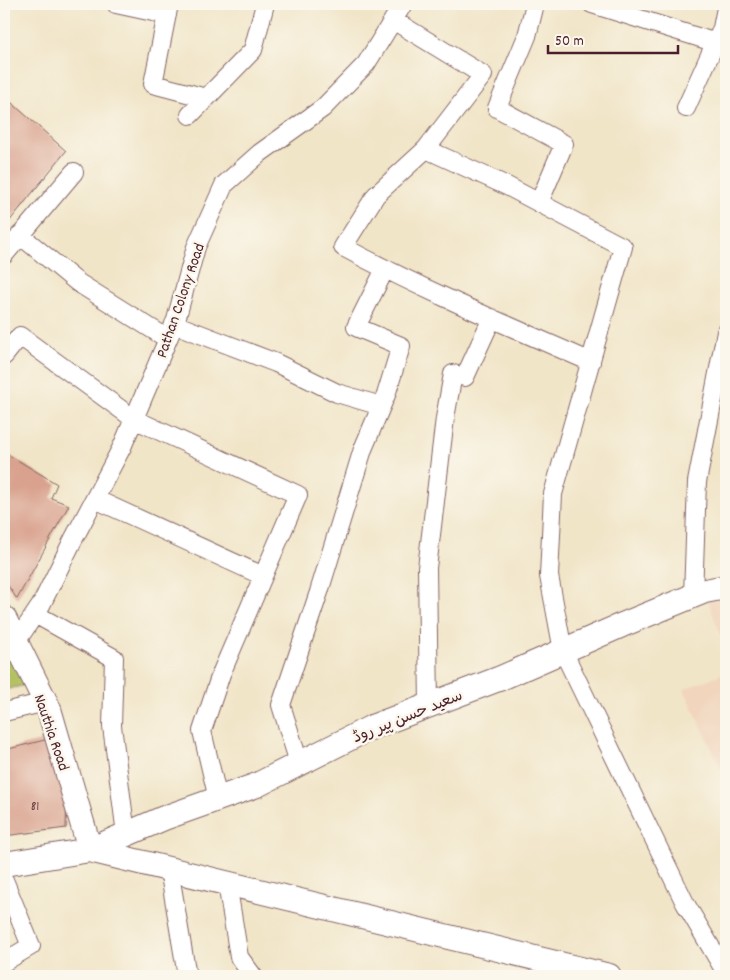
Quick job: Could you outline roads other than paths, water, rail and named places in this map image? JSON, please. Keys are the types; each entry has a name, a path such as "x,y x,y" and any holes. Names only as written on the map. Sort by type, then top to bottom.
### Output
{"main road":[{"name":"سعید حسن پیر روڈ","path":"90,850 164,818 257,785 372,727 501,678 705,591 726,586"},
{"name":"Nauthia Road","path":"4,618 49,709 90,850"},
{"path":"4,864 90,850 227,883 550,969 609,976"}],"street":[{"path":"116,4 168,10 153,84 206,98"},
{"path":"190,115 253,50 265,4"},
{"name":"Pathan Colony Road","path":"16,642 41,605 122,447 171,332 196,247 224,184 260,153 323,108 366,64 403,4"},
{"path":"535,4 527,36 496,108 564,144 539,203"},
{"path":"592,4 721,44"},
{"path":"686,108 721,44 726,8"},
{"path":"393,20 483,75 426,149 376,195 343,248 590,362"},
{"path":"426,149 507,186 623,247 553,494 549,576 563,651 685,903 726,973"},
{"path":"4,255 74,172"},
{"path":"20,235 77,282 171,332 276,363 336,393 381,406"},
{"path":"300,763 281,706 319,592 363,449 386,395 401,346 356,327 385,269"},
{"path":"429,705 427,568 445,418 453,374 465,377 492,318"},
{"path":"693,596 697,482 726,332"},
{"path":"4,356 20,336 134,419 298,495 222,674 202,731 218,799"},
{"path":"95,499 263,576"},
{"path":"35,614 114,658 112,726 126,834"},
{"path":"4,712 46,702"},
{"path":"169,869 187,976"},
{"path":"4,880 31,946 4,962"},
{"path":"227,883 239,957 253,976"}]}
